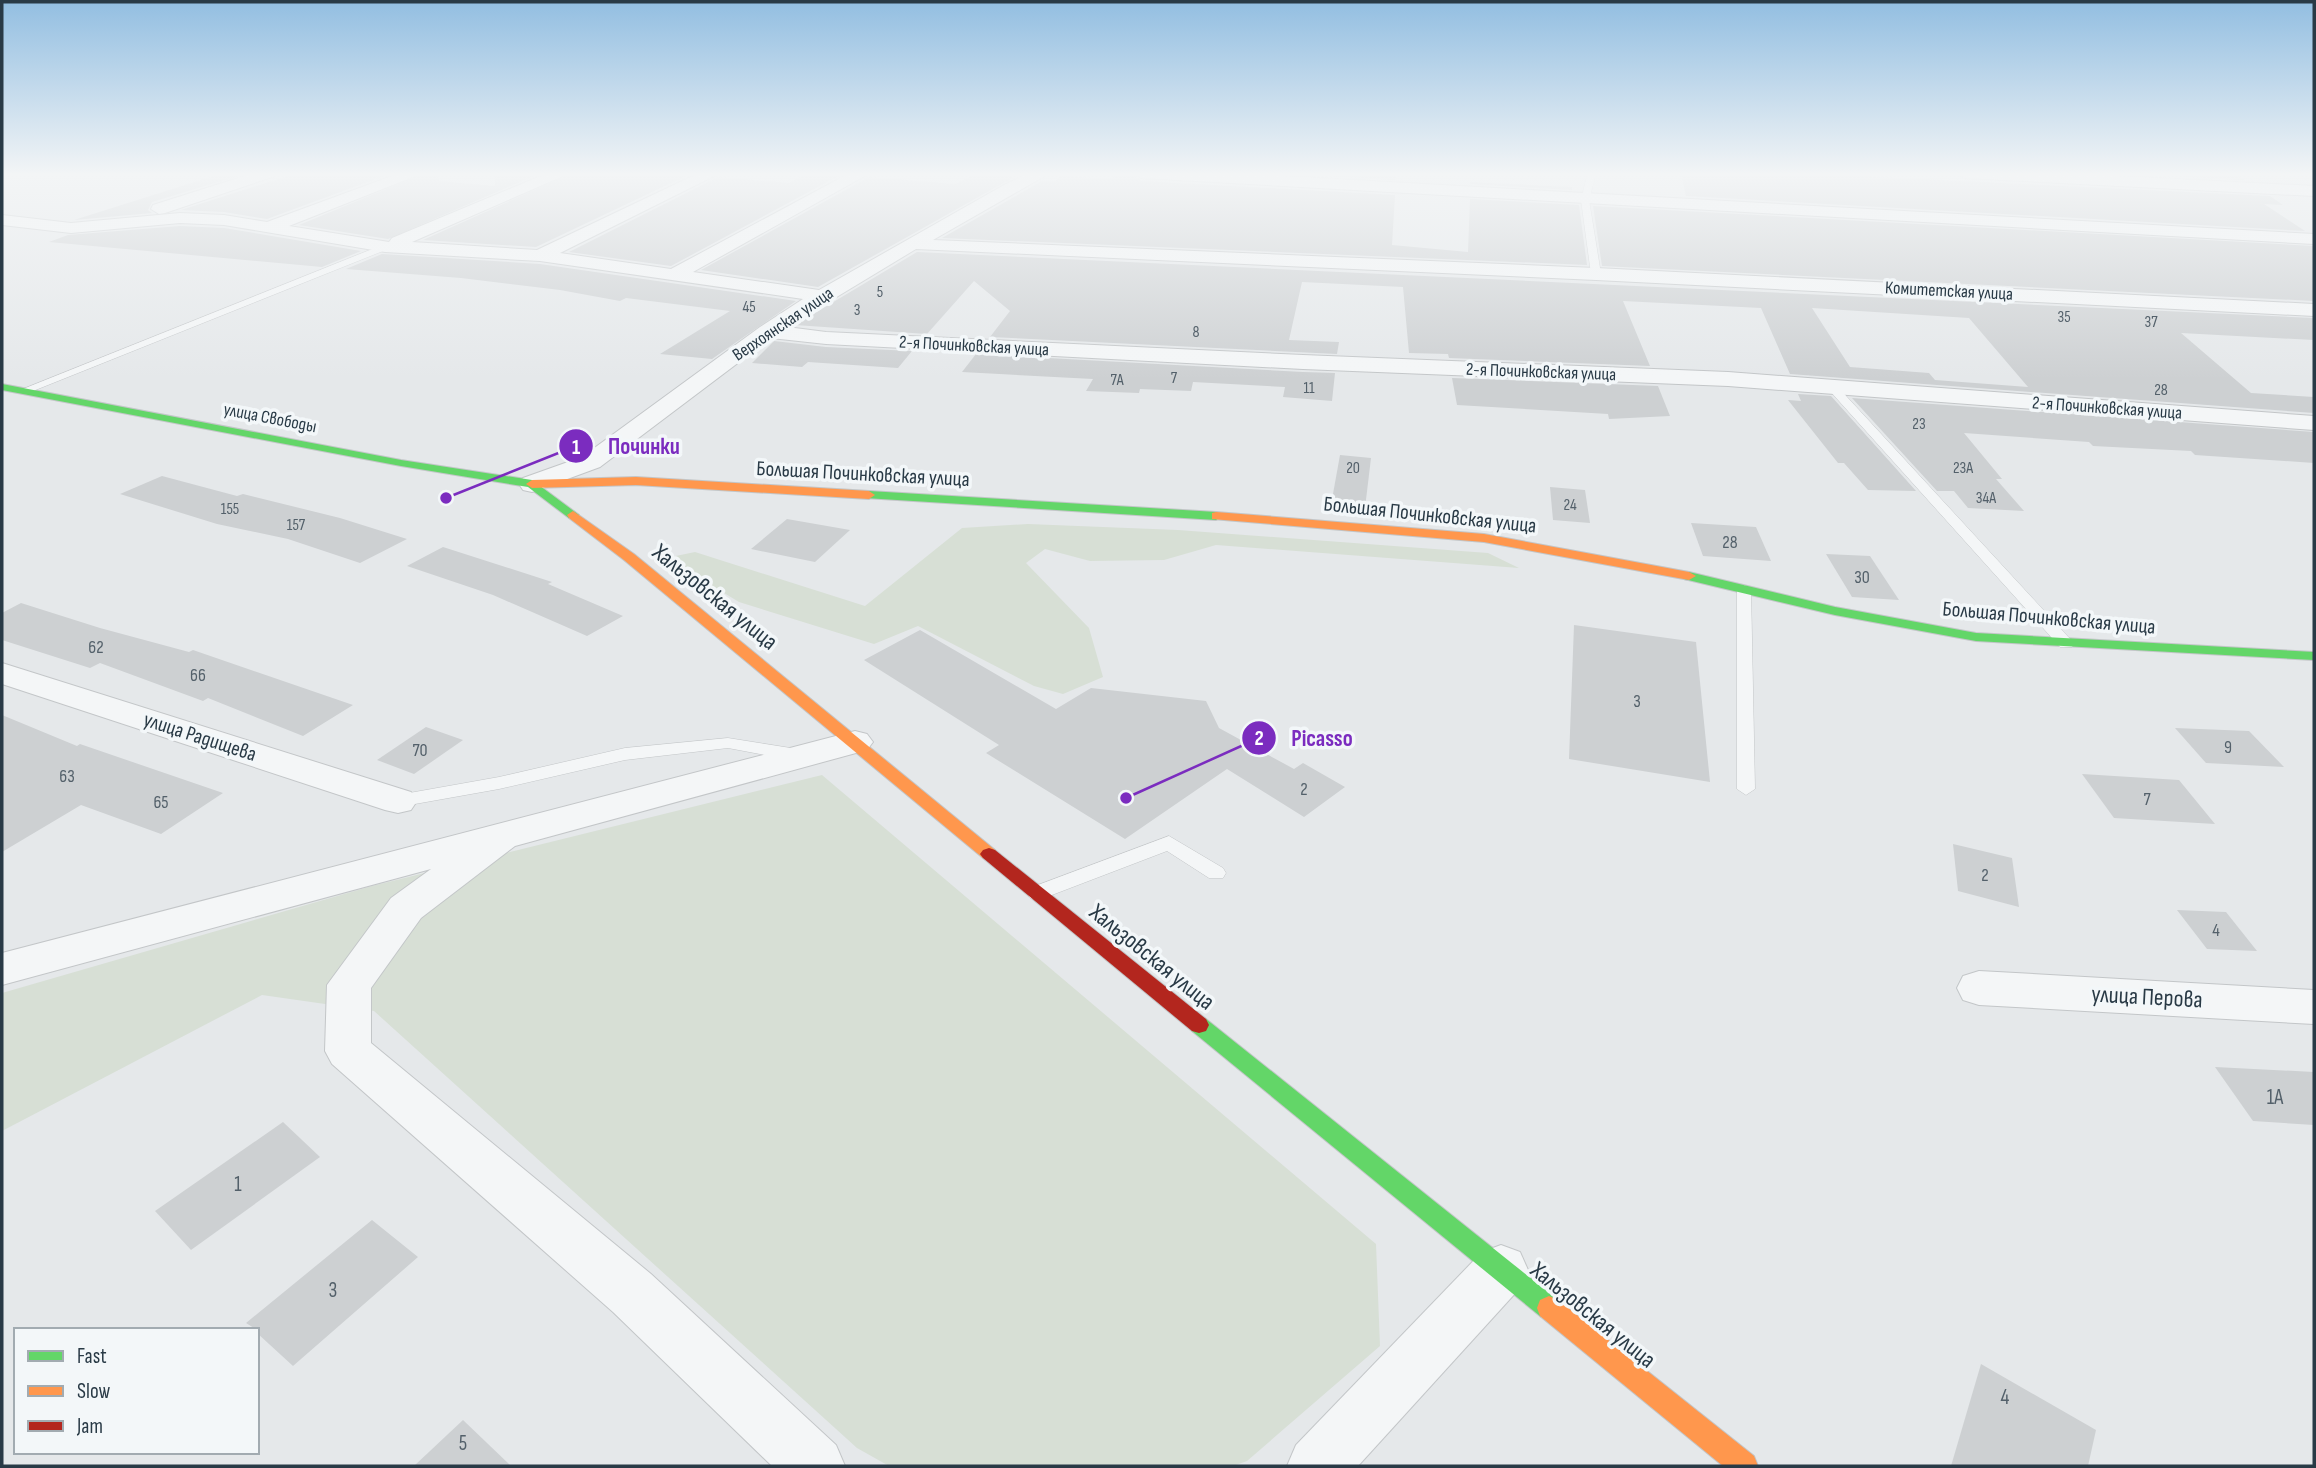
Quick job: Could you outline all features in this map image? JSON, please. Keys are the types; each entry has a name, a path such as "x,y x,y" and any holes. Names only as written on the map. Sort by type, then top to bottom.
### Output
{"main road":[{"name":"улица Свободы","path":"2,387 401,463 532,484"},
{"name":"Большая Починковская улица","path":"532,484 636,481 1226,517 1470,537 1673,572 1835,611 1976,637 2314,656"},
{"name":"Хальзовская улица","path":"532,484 629,557 1037,893 1744,1466"}],"street":[{"path":"355,242 385,247 540,256 822,296"},
{"path":"385,247 398,242"},
{"path":"540,256 570,242"},
{"path":"674,275 733,242"},
{"name":"Верхоянская улица","path":"532,484 591,462 767,331 917,242"},
{"name":"Комитетская улица","path":"913,244 1596,274 2314,310"},
{"name":"2-я Починковская улица","path":"767,331 826,338 1303,362 1728,379 2314,423"},
{"name":"улица Радищева","path":"2,673 398,801"},
{"path":"2,969 855,743"},
{"path":"502,836 406,908 349,985 348,1051 632,1293 815,1466"},
{"name":"улица Перова","path":"1979,988 2314,1007"},
{"path":"1317,1466 1502,1270"}],"lane":[{"path":"1591,242 1596,274"},
{"path":"24,391 385,247"},
{"path":"1833,388 2066,644"},
{"path":"1744,589 1746,789"},
{"path":"398,801 651,751 728,743 802,756"},
{"path":"1037,893 1169,843 1216,873"}],"shaded area":[{"path":"1028,524 1178,530 1488,553 1519,568 1216,545 1164,560 1090,561 1045,549 1026,563 1089,628 1103,677 1063,694 1034,686 918,626 874,644 739,602 666,558 695,552 865,606 962,528"},
{"path":"822,775 1376,1244 1380,1346 1247,1461 1233,1466 889,1466 857,1448 374,1011 262,995 2,1131 2,993 372,886"}],"building":[{"path":"49,242 304,242 361,251 322,267"},
{"path":"447,242 548,242 536,247"},
{"path":"590,242 717,242 671,266 569,252"},
{"path":"752,242 899,242 818,287 701,270"},
{"path":"1026,242 1392,242 1392,245 1468,252 1468,242 1584,242 1587,265"},
{"path":"1598,242 2233,242 2314,246 2314,301 1602,266"},
{"path":"917,252 2314,318 2314,340 2181,333 2251,393 2314,397 2314,413 1790,374 1761,308 1623,301 1650,366 1449,358 1448,354 1409,353 1403,287 1302,282 1289,340 1339,342 1337,354 990,337 1010,311 974,281 927,334 795,325","holes":["1812,308 1969,318 2028,387 1935,380 1929,373 1850,367"]},
{"path":"382,254 540,264 796,301 712,359 660,354 730,311 626,298 620,301 560,290 461,278 346,269"},
{"path":"774,341 826,347 912,351 898,368 808,362 802,367 752,363"},
{"path":"976,354 1335,373 1332,401 1283,397 1285,387 1193,382 1191,391 1086,391 1093,379 962,372"},
{"path":"1452,378 1658,386 1670,416 1609,419 1608,414 1457,405"},
{"path":"1798,394 1831,396 1916,491 1868,490 1844,463 1838,463 1788,400 1801,401"},
{"path":"1852,398 2314,432 2314,463 2195,455 2191,451 2093,446 2089,442 1964,433 2002,479 1996,479 2024,511 1968,508 1954,491 1937,491"},
{"path":"1340,455 1371,458 1365,508 1331,505"},
{"path":"162,476 237,496 243,494 340,518 407,539 360,563 288,539 217,524 120,494"},
{"path":"1550,487 1585,490 1590,523 1553,520"},
{"path":"787,519 850,530 815,562 751,549"},
{"path":"1691,523 1756,527 1771,561 1703,556"},
{"path":"443,547 552,582 548,584 623,616 587,636 493,595 407,566"},
{"path":"1826,554 1870,556 1899,600 1852,597"},
{"path":"21,603 100,628 189,652 193,650 353,705 303,736 208,698 203,701 100,663 90,668 2,640 2,613"},
{"path":"1574,625 1696,642 1710,782 1569,759"},
{"path":"920,630 1056,709 1091,688 1206,701 1219,728 1294,769 1303,763 1345,787 1304,817 1227,769 1125,839 986,753 999,745 864,660"},
{"path":"2,715 77,746 80,744 223,793 161,834 81,805 2,852"},
{"path":"426,727 463,740 414,774 377,760"},
{"path":"2175,728 2249,731 2284,767 2206,763"},
{"path":"2082,774 2179,780 2215,824 2114,818"},
{"path":"1953,844 2012,858 2019,907 1958,891"},
{"path":"2177,910 2226,912 2257,951 2207,949"},
{"path":"2215,1067 2314,1072 2314,1125 2253,1121"},
{"path":"283,1122 320,1157 191,1250 155,1211"},
{"path":"372,1220 418,1257 293,1366 259,1335 259,1328 246,1323"},
{"path":"1981,1364 2096,1430 2088,1466 1951,1466"},
{"path":"463,1420 511,1466 414,1466"}],"traffic: fast":[{"path":"2,387 401,463 532,484 573,515"},
{"path":"869,495 1216,516"},
{"path":"1689,576 1835,611 1976,637 2314,656"},
{"path":"1199,1025 1549,1308"}],"traffic: slow":[{"path":"532,484 636,481 869,495"},
{"path":"573,515 629,557 989,854"},
{"path":"1216,516 1484,538 1689,576"},
{"path":"1549,1308 1744,1466"}],"traffic: jam":[{"path":"989,854 1199,1025"}],"place":[{"name":"Починки","path":"446,498"},
{"name":"Picasso","path":"1126,798"}]}
